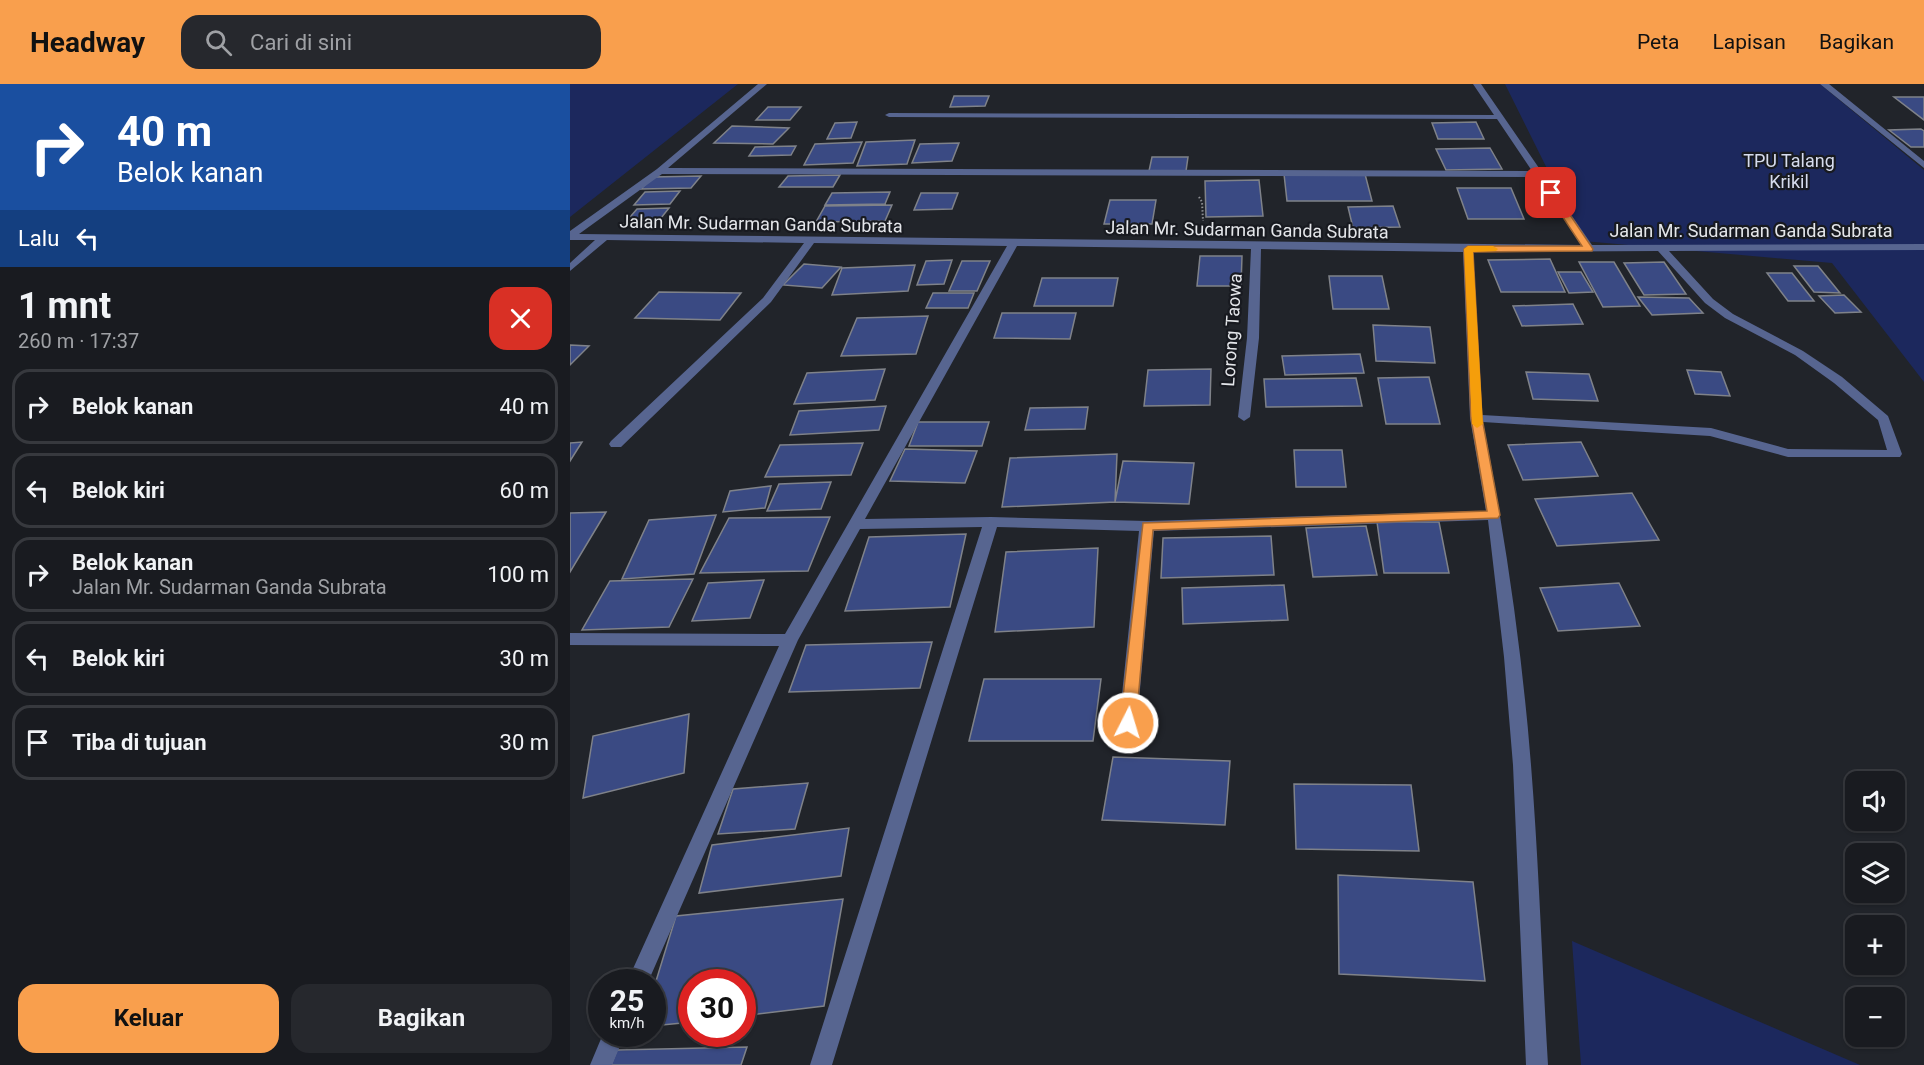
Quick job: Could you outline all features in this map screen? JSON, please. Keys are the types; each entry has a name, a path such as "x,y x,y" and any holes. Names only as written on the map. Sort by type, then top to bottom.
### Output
{"street":[{"path":"570,236 660,171 763,84"},
{"path":"1477,84 1589,249"},
{"path":"1824,84 1924,165"},
{"path":"889,115 1500,117"},
{"path":"660,171 1538,174"},
{"name":"Jalan Mr. Sudarman Ganda Subrata","path":"570,236 1468,249 1924,247"},
{"path":"570,268 604,238"},
{"path":"616,444 767,300 811,241"},
{"path":"643,969 790,640 1013,244"},
{"name":"Lorong Taowa","path":"1244,417 1252,338 1256,246"},
{"path":"1476,418 1618,424 1711,432 1788,453 1895,454 1884,419 1838,380 1799,353 1729,316 1709,301 1661,248"},
{"path":"1468,249 1476,418 1494,515 1512,657 1522,765 1537,1065"},
{"path":"856,524 991,522 1147,526 1494,515"},
{"path":"821,1065 991,522"},
{"path":"1128,723 1147,526"},
{"path":"570,639 790,640"},
{"path":"601,1065 609,1047"}],"path":[{"path":"1188,173 1187,182 1202,202 1204,245"}],"green space":[{"path":"570,84 738,84 570,217"},
{"name":"TPU Talang Krikil","path":"1505,84 1820,84 1924,170 1924,382 1832,263 1583,241"},
{"path":"1572,941 1860,1065 1581,1065"}],"building":[{"path":"954,96 989,96 985,106 950,107"},
{"path":"1894,97 1924,97 1924,120"},
{"path":"768,107 801,107 790,120 756,120"},
{"path":"857,122 851,138 827,139 835,123"},
{"path":"1476,122 1484,139 1438,139 1432,123"},
{"path":"732,126 789,128 773,144 714,143"},
{"path":"1921,129 1924,131 1924,147 1911,147 1889,130"},
{"path":"915,140 907,164 857,166 866,142"},
{"path":"862,142 853,163 804,165 815,144"},
{"path":"959,143 952,161 912,163 920,144"},
{"path":"796,146 791,155 749,156 755,147"},
{"path":"1490,148 1502,169 1446,170 1436,149"},
{"path":"1152,157 1188,157 1186,171 1149,171"},
{"path":"1284,174 1365,174 1372,201 1287,201"},
{"path":"840,175 833,187 779,187 788,176"},
{"path":"701,176 691,188 641,189 652,177"},
{"path":"1259,180 1263,216 1206,217 1205,181"},
{"path":"1457,188 1511,188 1524,219 1468,219"},
{"path":"680,191 670,204 634,205 645,192"},
{"path":"890,192 885,204 825,205 832,193"},
{"path":"921,193 958,193 952,209 914,210"},
{"path":"1110,200 1156,200 1152,224 1104,224"},
{"path":"892,205 885,221 816,222 825,206"},
{"path":"1393,206 1400,227 1353,228 1348,207"},
{"path":"669,208 657,223 624,224 637,209"},
{"path":"1200,256 1242,256 1241,286 1197,286"},
{"path":"1550,259 1565,292 1501,292 1488,260"},
{"path":"952,260 944,284 917,285 926,261"},
{"path":"962,261 990,261 977,291 949,291"},
{"path":"1579,262 1614,262 1640,306 1603,307"},
{"path":"1664,262 1686,294 1644,295 1624,263"},
{"path":"804,264 841,267 822,288 783,285"},
{"path":"915,265 908,291 832,295 842,268"},
{"path":"1794,266 1818,266 1840,293 1814,292"},
{"path":"1558,272 1581,272 1593,292 1569,293"},
{"path":"1767,273 1792,273 1814,301 1788,301"},
{"path":"1329,276 1382,276 1389,309 1333,309"},
{"path":"1042,278 1118,278 1113,306 1034,306"},
{"path":"659,292 741,293 720,320 635,318"},
{"path":"933,293 974,293 968,308 926,308"},
{"path":"1844,295 1861,312 1835,313 1819,296"},
{"path":"1638,297 1689,298 1703,313 1652,315"},
{"path":"1573,304 1583,324 1522,326 1513,306"},
{"path":"1002,313 1076,313 1070,339 994,338"},
{"path":"928,316 916,354 841,356 857,318"},
{"path":"1373,325 1430,327 1435,363 1376,361"},
{"path":"570,345 589,346 570,365"},
{"path":"1360,354 1364,373 1285,375 1282,356"},
{"path":"885,369 875,400 794,404 807,373"},
{"path":"1211,369 1210,405 1144,406 1148,370"},
{"path":"1687,370 1721,372 1730,396 1695,394"},
{"path":"1526,372 1589,374 1598,401 1533,399"},
{"path":"1429,377 1440,424 1386,424 1378,378"},
{"path":"1356,378 1362,406 1266,407 1264,379"},
{"path":"886,406 879,430 790,435 799,411"},
{"path":"1088,407 1085,429 1025,430 1030,408"},
{"path":"918,422 989,422 982,446 909,446"},
{"path":"582,442 570,461 570,443"},
{"path":"1581,442 1598,476 1523,480 1508,445"},
{"path":"863,443 851,475 765,477 780,445"},
{"path":"905,449 977,451 965,483 890,481"},
{"path":"1294,450 1342,450 1346,487 1296,487"},
{"path":"1117,454 1115,502 1002,507 1010,458"},
{"path":"1123,461 1194,463 1189,504 1115,502"},
{"path":"831,482 821,509 767,511 779,484"},
{"path":"771,486 765,508 723,512 730,491"},
{"path":"1632,493 1659,540 1557,546 1535,499"},
{"path":"606,512 570,572 570,513"},
{"path":"716,515 694,574 622,579 649,520"},
{"path":"830,517 808,571 700,573 729,518"},
{"path":"1377,522 1439,522 1449,573 1384,573"},
{"path":"1366,526 1377,575 1313,577 1306,528"},
{"path":"966,534 950,607 845,611 869,537"},
{"path":"1271,536 1274,575 1161,578 1163,538"},
{"path":"1098,548 1094,627 995,632 1006,552"},
{"path":"693,579 669,627 582,630 610,581"},
{"path":"764,580 750,618 692,621 708,583"},
{"path":"1619,583 1640,626 1558,631 1540,588"},
{"path":"1284,585 1288,620 1183,624 1182,588"},
{"path":"932,642 920,688 789,692 806,645"},
{"path":"984,679 1101,679 1093,741 969,741"},
{"path":"689,714 684,773 583,798 593,736"},
{"path":"1113,757 1230,761 1225,825 1102,820"},
{"path":"808,783 795,829 718,834 733,789"},
{"path":"1294,784 1411,785 1419,851 1296,849"},
{"path":"849,828 841,876 699,893 712,845"},
{"path":"1338,875 1473,882 1485,981 1339,974"},
{"path":"843,899 824,1006 756,1014 756,969 678,969 678,1023 666,1025 666,969 660,969 676,916"},
{"path":"747,1047 741,1065 611,1065 617,1050"}],"slow traffic":[{"path":"1477,424 1468,249 1493,249"}],"route":[{"path":"1128,723 1147,526 1494,515 1476,418 1476,376 1468,249 1589,249 1551,193"}]}
